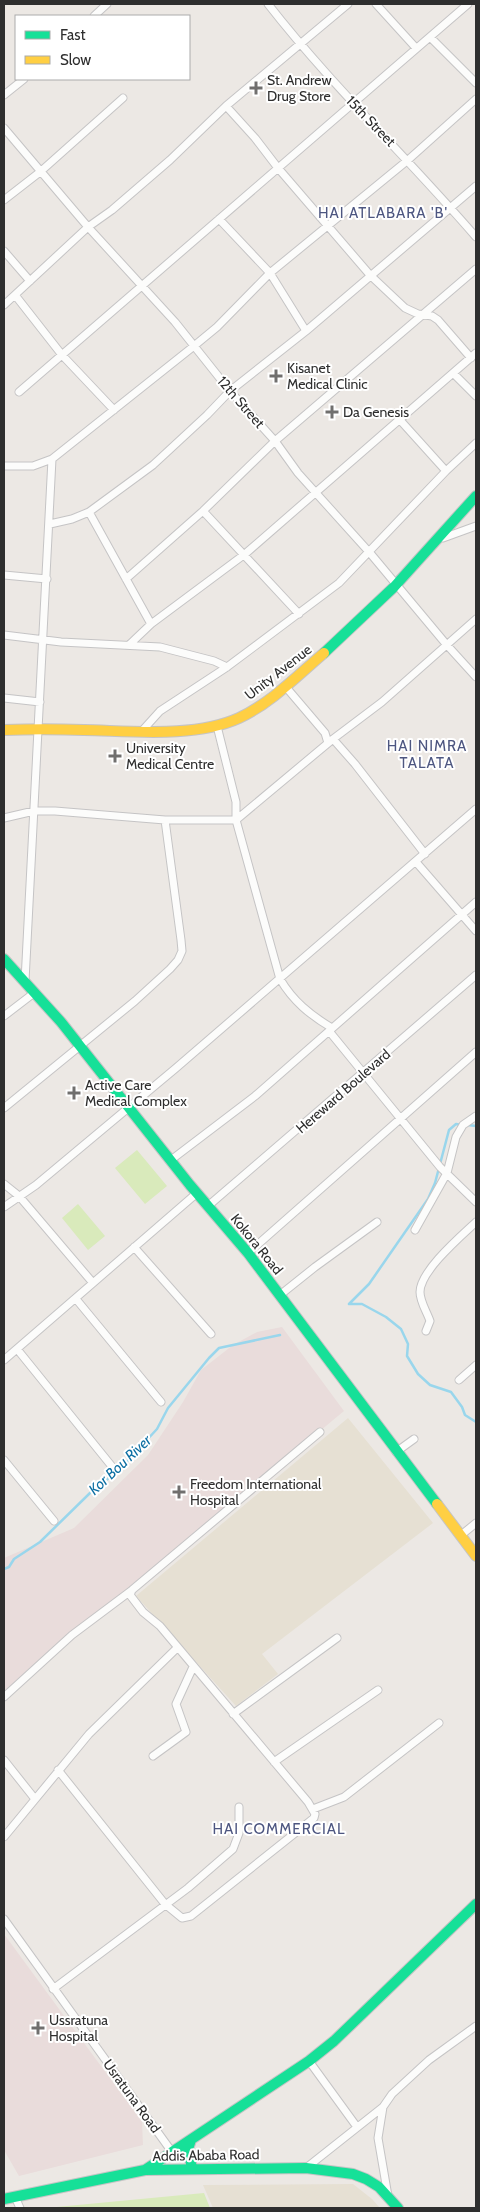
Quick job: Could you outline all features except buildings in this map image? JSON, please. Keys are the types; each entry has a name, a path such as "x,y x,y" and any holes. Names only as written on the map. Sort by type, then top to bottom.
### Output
{"street":[{"path":"95,15 107,4"},
{"name":"15th Street","path":"268,4 352,104 408,160 476,237"},
{"path":"4,305 88,227 112,210 170,160 226,106 348,4"},
{"path":"376,4 416,48"},
{"path":"19,392 468,4"},
{"path":"430,37 476,82"},
{"path":"4,95 23,80"},
{"path":"4,200 40,172 122,98"},
{"path":"4,466 33,466 52,459 217,327 270,273 408,160 476,99"},
{"path":"129,645 152,624 245,554 474,355 438,320 405,308 370,276 226,106"},
{"name":"12th Street","path":"4,128 88,227 175,322 230,391 275,441 298,473 317,492 476,677"},
{"path":"50,524 72,519 89,512 153,466 230,391 306,331 476,186"},
{"path":"219,219 270,273 306,331"},
{"path":"4,251 30,281"},
{"path":"126,579 203,511 275,441 476,269"},
{"path":"14,295 62,355 114,410"},
{"path":"454,374 476,396"},
{"path":"400,420 446,471"},
{"path":"141,732 160,711 227,667 339,583 370,553 446,471 476,443"},
{"path":"25,981 26,930 39,727 52,459"},
{"name":"Unity Avenue","path":"4,730 39,727 141,732 173,731 217,726 249,712 285,686 334,644 396,586 442,538 476,496"},
{"path":"203,511 299,614"},
{"path":"89,512 152,624"},
{"path":"442,538 476,526"},
{"path":"4,575 47,580"},
{"path":"4,818 34,811 55,811 165,820 236,820 331,741 382,702 476,619"},
{"path":"4,635 160,648 214,660 227,667"},
{"path":"285,686 331,741 355,764 425,854"},
{"path":"4,698 40,702"},
{"path":"217,726 236,802 236,820 280,979 287,991 301,1006 314,1018 331,1029 364,1073 447,1174 476,1202"},
{"path":"4,1207 36,1185 176,1068 476,810"},
{"path":"4,1108 135,1001 178,960 182,951 165,820"},
{"path":"416,862 476,931"},
{"path":"171,1160 235,1112 476,902"},
{"name":"Kokora Road","path":"4,958 80,1046 248,1253 476,1556"},
{"name":"Hereward Boulevard","path":"208,1206 476,975"},
{"path":"4,1016 34,993"},
{"path":"248,1253 476,1052"},
{"path":"415,1230 447,1174 456,1137 462,1125 476,1116"},
{"path":"4,1184 19,1196 93,1283"},
{"path":"4,1360 76,1300 197,1192"},
{"path":"280,1295 315,1266 377,1222"},
{"path":"426,1331 430,1321 420,1294 422,1282 428,1272 476,1222"},
{"path":"134,1248 211,1334"},
{"path":"76,1300 161,1402"},
{"path":"17,1349 114,1469"},
{"path":"458,1380 476,1365"},
{"path":"4,1697 72,1635 132,1590 320,1432"},
{"path":"396,1452 414,1439"},
{"path":"4,1460 54,1521"},
{"path":"460,1536 476,1523"},
{"path":"58,1770 165,1904 182,1918 191,1916 310,1823 315,1814 313,1809 160,1626 131,1599 132,1590"},
{"path":"233,1714 338,1638"},
{"path":"4,1837 58,1770 112,1710 177,1648"},
{"path":"153,1756 186,1732 176,1704 193,1667"},
{"path":"274,1762 378,1690"},
{"path":"313,1809 344,1797 439,1723"},
{"path":"4,1760 35,1799"},
{"path":"53,1989 217,1864 233,1849 239,1832 239,1807"},
{"path":"145,2170 309,2060 334,2041 476,1904"},
{"name":"Usratuna Road","path":"4,1919 172,2152"},
{"path":"306,2168 383,2107 392,2094 429,2060 476,2026"},
{"path":"309,2060 357,2127"},
{"path":"383,2107 378,2138 388,2196"},
{"path":"191,2140 188,2149 192,2168"},
{"name":"Addis Ababa Road","path":"4,2199 117,2174 145,2170 306,2168 354,2174 366,2179 388,2196 398,2208"},
{"path":"15,2196 20,2208"}],"shaded area":[{"name":"Freedom International Hospital","path":"282,1327 344,1411 4,1693 4,1558 74,1528 148,1455 183,1402 201,1370 233,1345 257,1332"},
{"path":"348,1418 433,1523 262,1654 278,1674 236,1706 136,1596"},
{"name":"Ussratuna Hospital","path":"4,1934 142,2122 143,2145 19,2176 4,2150"},
{"path":"353,2184 380,2208 213,2208 203,2185"}],"green space":[{"path":"137,1150 167,1186 145,1204 115,1168"},
{"path":"78,1204 105,1236 88,1250 62,1218"},
{"path":"204,2193 210,2208 46,2208"}],"waterway":[{"path":"349,1304 369,1284 428,1199 435,1183 449,1130 456,1124 462,1125"},
{"path":"468,1125 476,1126"},
{"path":"350,1304 362,1304 386,1317 401,1329 408,1344 407,1356 418,1374 430,1385 451,1392 462,1407 465,1415 476,1422"},
{"name":"Kor Bou River","path":"4,1569 9,1567 14,1559 40,1542 90,1493 120,1469 157,1429 168,1408 219,1348 280,1335"}],"traffic: fast":[{"path":"324,653 394,587 476,496"},
{"path":"4,959 61,1022 190,1185 248,1253 437,1504"},
{"path":"145,2170 309,2061 334,2041 476,1904"},
{"path":"191,2140 188,2149 192,2168"},
{"path":"4,2199 145,2170 306,2168 353,2174 366,2179 379,2187 398,2208"}],"traffic: slow":[{"path":"4,730 54,729 163,732 183,731 222,724 239,718 262,705 324,653"},
{"path":"437,1504 476,1556"}],"place":[{"name":"St. Andrew Drug Store","path":"256,88"},
{"name":"Kisanet Medical Clinic","path":"276,376"},
{"name":"Da Genesis","path":"332,412"},
{"name":"University Medical Centre","path":"115,756"},
{"name":"Active Care Medical Complex","path":"74,1093"},
{"name":"Freedom International Hospital","path":"179,1492"},
{"name":"Ussratuna Hospital","path":"38,2028"}],"district":[{"name":"HAI ATLABARA 'B'","path":"383,213"},
{"name":"HAI NIMRA TALATA","path":"427,754"},
{"name":"HAI COMMERCIAL","path":"279,1829"}]}
